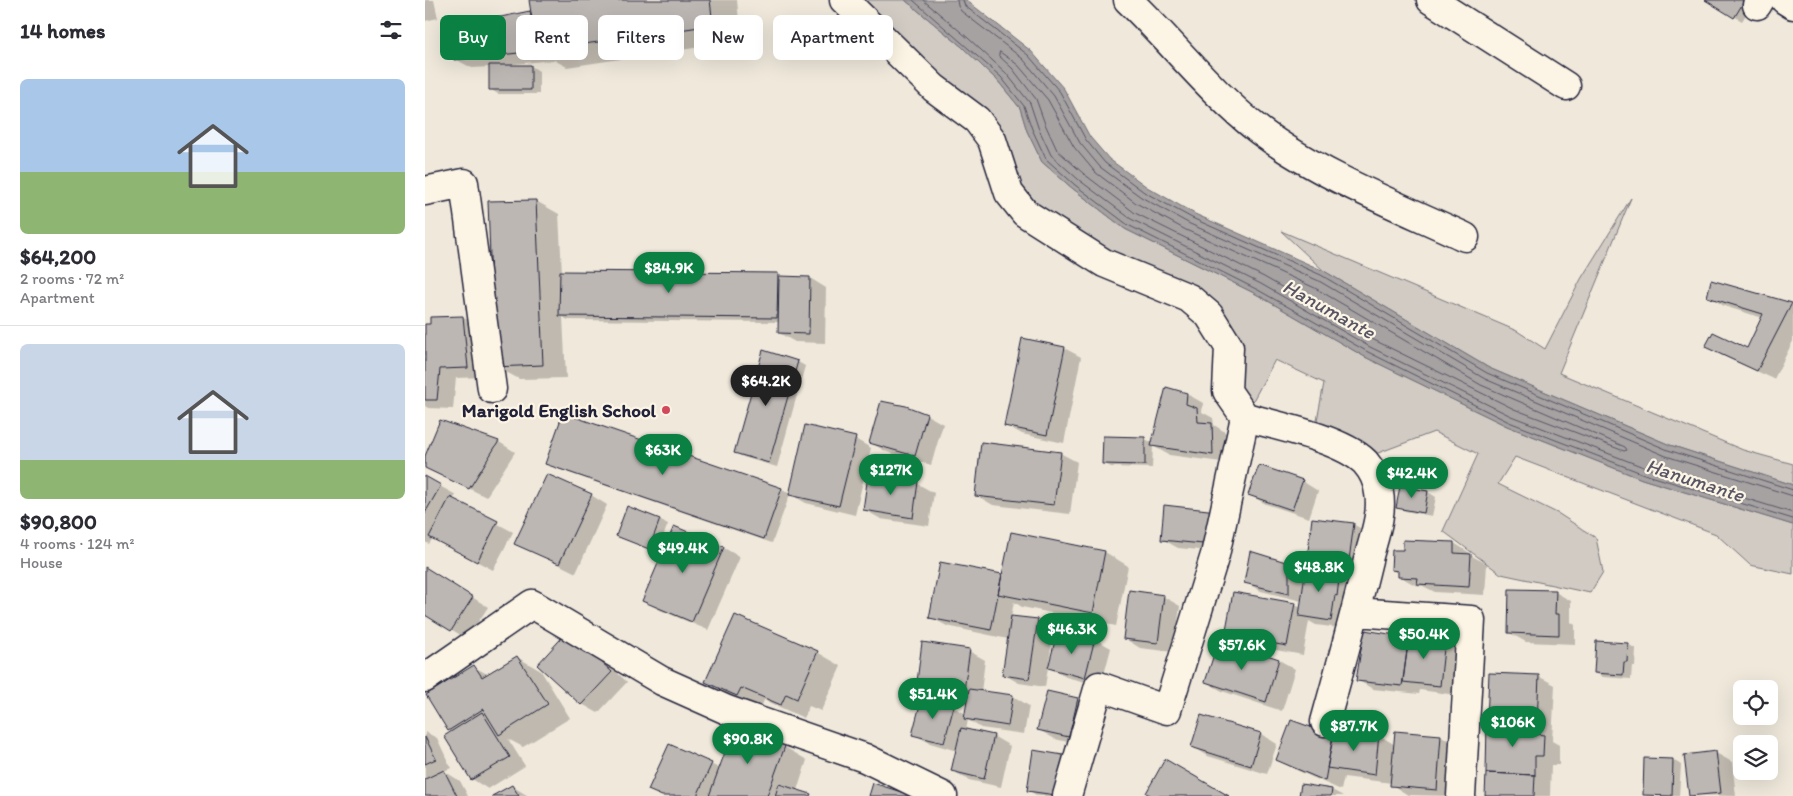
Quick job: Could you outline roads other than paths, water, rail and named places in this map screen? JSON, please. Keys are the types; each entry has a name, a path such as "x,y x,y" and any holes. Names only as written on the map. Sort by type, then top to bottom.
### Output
{"street":[{"path":"844,0 934,88 977,120 992,140 1009,193 1025,213 1104,263 1189,298 1209,315 1229,347 1227,391 1245,417 1331,442 1352,452 1365,463 1375,476 1379,493 1379,514 1325,722"},
{"path":"1431,0 1566,86"},
{"path":"1785,0 1793,5"},
{"path":"1143,5 1228,104 1261,131 1310,163 1465,238"},
{"path":"425,191 464,183 492,390"},
{"path":"1067,796 1099,686 1167,710 1215,555 1245,417"},
{"path":"425,678 532,604 662,681 727,710 865,758 943,796"},
{"path":"1355,612 1471,620 1461,796"}],"water":[{"name":"Hanumante","path":"905,0 966,0 1031,51 1064,89 1090,137 1109,159 1147,187 1195,214 1324,271 1489,368 1670,445 1793,485 1793,525 1642,479 1507,426 1365,357 1256,294 1125,229 1042,162 1027,131 1020,108 997,80 961,46"}],"place":[{"name":"Marigold English School","path":"666,410"}]}
